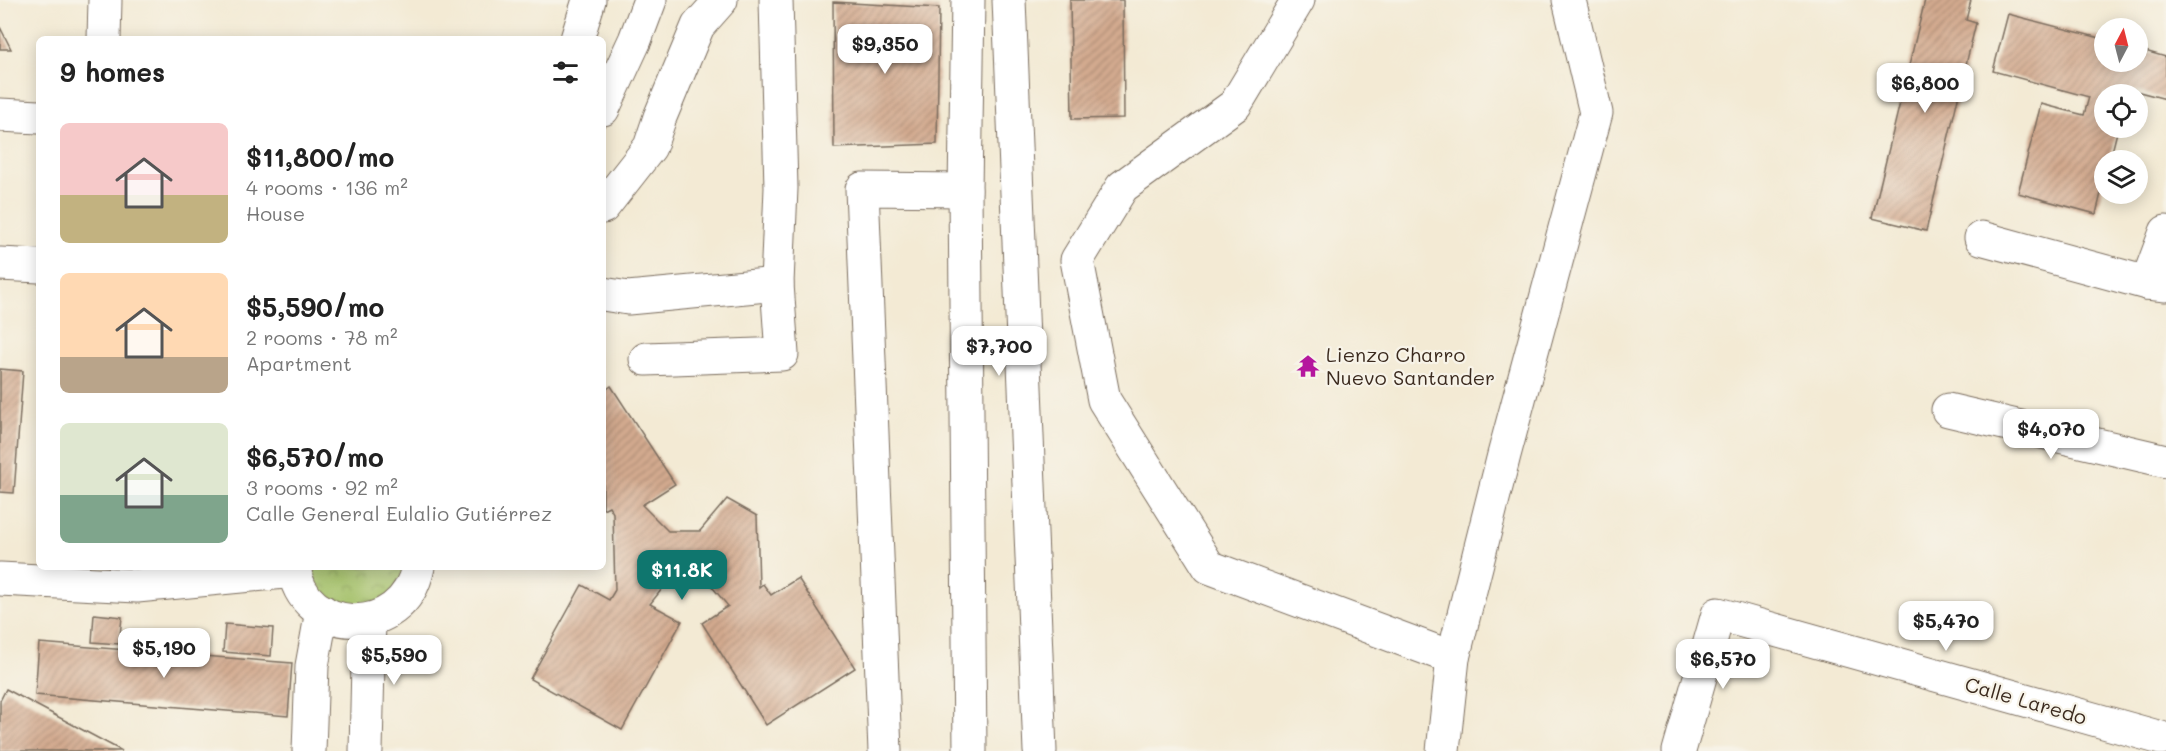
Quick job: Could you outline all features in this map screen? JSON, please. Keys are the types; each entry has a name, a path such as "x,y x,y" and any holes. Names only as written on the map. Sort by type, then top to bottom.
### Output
{"street":[{"path":"104,36 105,0"},
{"path":"579,36 589,0"},
{"path":"606,103 635,40 650,0"},
{"path":"606,203 650,147 698,26 721,0"},
{"path":"646,360 782,354 777,284 781,188 776,0"},
{"path":"968,0 965,190 970,751"},
{"path":"1008,0 1040,751"},
{"path":"1298,0 1235,105 1122,187 1077,260 1104,400 1209,567 1453,658"},
{"path":"1443,751 1453,658 1504,455 1596,113 1569,0"},
{"path":"0,115 36,117"},
{"path":"885,751 862,189 965,190"},
{"path":"1981,238 2157,284 2166,232"},
{"path":"0,264 36,266"},
{"path":"606,294 628,298 777,284"},
{"path":"1948,410 2166,461"},
{"path":"0,579 137,586 285,570"},
{"path":"294,570 300,587 309,600 322,611 336,618 352,621 369,620 385,615 398,606 409,593 417,570"},
{"path":"309,751 312,666 322,611"},
{"name":"Calle Laredo","path":"1679,751 1718,614 2161,735"},
{"path":"366,751 369,620"}],"green space":[{"path":"308,570 412,570 405,588 357,612 320,594"}],"building":[{"path":"1070,0 1123,0 1124,118 1072,119"},
{"path":"1925,0 1971,0 1966,20 1976,23 1926,231 1872,218"},
{"path":"833,2 939,8 937,144 834,148"},
{"path":"2008,14 2094,36 2094,72 2148,72 2148,52 2166,57 2166,99 2148,94 2148,84 2094,84 2094,138 2116,138 2112,150 2094,150 2094,204 2098,204 2096,214 2018,193 2041,104 2084,115 2089,97 1993,71"},
{"path":"0,27 11,49 0,49"},
{"path":"0,369 23,371 14,493 0,492"},
{"path":"611,386 675,484 642,505 668,531 700,531 727,499 757,516 759,587 763,584 771,595 798,578 855,668 766,725 702,623 728,606 704,577 674,574 650,604 682,621 622,730 530,679 582,585 609,600 615,590 613,513 609,506 606,508 606,390"},
{"path":"94,614 122,617 119,644 92,642"},
{"path":"225,624 273,628 271,656 223,652"},
{"path":"39,643 292,663 288,716 35,695"},
{"path":"6,689 122,751 0,751 0,701"}],"place":[{"name":"Lienzo Charro Nuevo Santander","path":"1308,366"}]}
